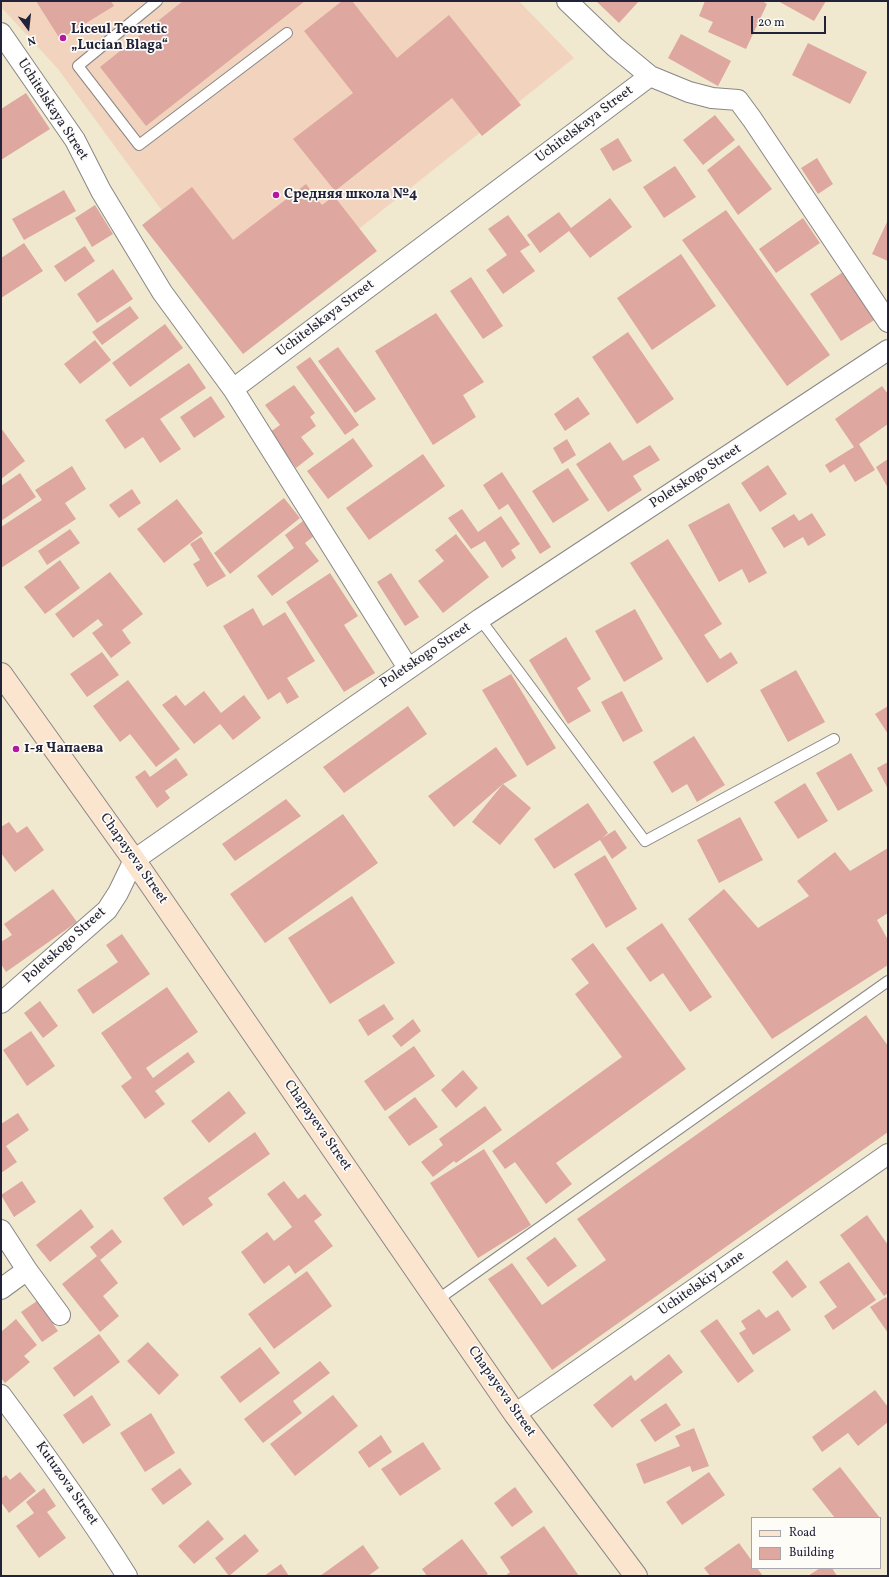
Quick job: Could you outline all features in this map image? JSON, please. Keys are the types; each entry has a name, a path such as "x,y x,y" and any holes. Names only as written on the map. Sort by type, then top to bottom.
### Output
{"street":[{"path":"567,1 615,47 650,76 689,92 712,98 738,100 888,322"},
{"name":"Uchitelskaya Street","path":"1,33 75,140 101,191 162,292 233,390 408,668"},
{"name":"Uchitelskaya Street","path":"233,390 650,76"},
{"name":"Poletskogo Street","path":"1,1003 107,910 118,893 134,860 480,619 888,350"},
{"name":"Chapayeva Street","path":"1,674 134,860 515,1414 636,1576"},
{"name":"Uchitelskiy Lane","path":"515,1414 888,1154"},
{"path":"1,1230 27,1270 60,1315"},
{"path":"1,1289 27,1270"},
{"name":"Kutuzova Street","path":"1,1395 105,1540 127,1576"}],"lane":[{"path":"157,1 78,66 139,145 287,34"},
{"path":"480,619 645,841 834,739"},
{"path":"437,1300 888,981"}],"shaded area":[{"name":"Средняя школа №4","path":"1,1 519,1 574,58 243,321 58,69 1,7"}],"building":[{"path":"36,1 111,1 114,6 60,39"},
{"path":"183,1 305,1 146,126 100,67"},
{"path":"342,1 352,1 397,58 449,15 521,105 482,136 452,98 335,191 293,139 353,93 304,31"},
{"path":"596,1 639,1 619,23"},
{"path":"705,1 762,1 767,4 746,49 708,32 713,22 699,16"},
{"path":"778,1 826,1 814,21"},
{"path":"681,34 731,61 718,86 668,58"},
{"path":"808,43 867,72 850,104 792,75"},
{"path":"26,93 50,129 1,160 1,109"},
{"path":"715,115 735,140 703,165 683,140"},
{"path":"618,138 632,161 613,171 600,149"},
{"path":"739,145 772,189 738,215 707,170"},
{"path":"817,158 833,184 818,194 801,168"},
{"path":"675,166 696,197 664,218 643,187"},
{"path":"306,184 322,205 334,196 377,251 243,354 142,225 192,187 233,240"},
{"path":"64,190 76,211 24,240 12,219"},
{"path":"610,198 632,227 590,258 569,231 540,253 527,235 559,212 571,228"},
{"path":"95,205 113,234 92,247 75,218"},
{"path":"726,210 830,355 787,386 682,240"},
{"path":"508,215 530,245 520,251 535,271 503,294 486,270 507,255 488,229"},
{"path":"803,218 820,243 776,273 759,249"},
{"path":"888,220 888,261 872,254"},
{"path":"24,243 43,271 1,298 1,258"},
{"path":"85,246 95,261 65,282 54,266"},
{"path":"681,254 716,306 652,350 617,298"},
{"path":"113,269 133,299 97,323 77,294"},
{"path":"846,270 879,317 841,341 810,294"},
{"path":"471,277 503,326 483,339 450,291"},
{"path":"130,306 139,318 102,345 92,332"},
{"path":"436,313 484,382 463,395 476,417 433,445 375,351"},
{"path":"165,324 183,348 130,387 112,363"},
{"path":"628,332 674,399 637,424 592,357"},
{"path":"95,340 111,360 80,384 64,364"},
{"path":"338,347 376,399 355,413 318,361"},
{"path":"310,357 359,425 345,435 296,367"},
{"path":"189,363 206,388 160,419 181,449 160,463 143,437 125,449 105,420"},
{"path":"294,385 315,413 310,417 316,426 301,437 314,454 296,468 270,432 280,425 265,405"},
{"path":"882,386 888,394 888,424 859,444 875,470 855,482 844,464 830,473 825,465 854,447 835,419"},
{"path":"211,396 225,417 194,438 180,417"},
{"path":"578,397 590,414 565,431 554,414"},
{"path":"1,428 25,461 1,479"},
{"path":"353,438 373,466 328,499 307,471"},
{"path":"567,439 576,455 562,464 553,448"},
{"path":"610,442 623,461 650,445 660,460 633,476 642,490 608,512 576,464"},
{"path":"423,454 445,486 369,540 346,508"},
{"path":"888,459 888,488 876,467"},
{"path":"768,465 787,494 760,512 741,483"},
{"path":"72,466 86,489 65,503 76,519 1,568 1,527 42,500 35,490"},
{"path":"568,468 589,500 553,523 532,491"},
{"path":"502,472 551,547 540,554 508,504 499,510 483,485"},
{"path":"20,473 36,497 1,521 1,486"},
{"path":"132,489 141,503 119,518 109,505"},
{"path":"284,498 300,518 230,574 214,553"},
{"path":"177,499 203,533 164,563 137,529"},
{"path":"729,503 767,573 749,583 742,569 719,582 688,525"},
{"path":"462,509 478,532 501,516 520,544 511,550 516,558 502,568 485,541 471,549 448,518"},
{"path":"812,513 826,535 808,546 803,537 784,548 771,528 794,514 799,521"},
{"path":"303,521 314,536 305,543 319,561 272,596 257,576 294,548 285,535"},
{"path":"70,529 80,543 47,565 38,551"},
{"path":"456,534 489,577 443,613 418,581 444,561 435,550"},
{"path":"201,537 226,576 207,587 193,564 200,560 190,544"},
{"path":"668,539 722,624 704,635 720,659 731,652 738,663 707,683 630,563"},
{"path":"60,560 80,588 45,614 24,587"},
{"path":"110,572 143,614 122,630 131,643 111,658 92,633 103,625 98,619 73,638 55,614"},
{"path":"330,573 358,616 344,625 375,673 344,692 286,602"},
{"path":"391,573 419,617 405,626 377,582"},
{"path":"253,608 263,626 285,612 315,661 287,678 299,697 287,704 280,692 268,700 223,626"},
{"path":"635,609 663,659 624,682 595,631"},
{"path":"566,637 591,679 577,688 591,711 568,724 529,660"},
{"path":"102,652 119,675 87,697 70,674"},
{"path":"796,670 825,722 788,742 760,690"},
{"path":"511,674 556,748 527,766 482,690"},
{"path":"128,680 180,749 156,767 130,734 120,742 93,706"},
{"path":"204,691 221,713 244,695 261,718 233,740 220,724 194,744 162,705 176,695 185,706"},
{"path":"622,691 643,731 623,742 601,702"},
{"path":"408,706 427,734 344,793 323,767"},
{"path":"888,706 888,734 875,714"},
{"path":"694,736 725,785 697,802 687,784 672,793 653,762"},
{"path":"496,747 517,776 503,784 454,827 428,796"},
{"path":"851,753 873,791 838,811 816,773"},
{"path":"176,758 188,775 165,791 170,798 157,808 135,777 145,770 150,777"},
{"path":"888,762 888,789 877,768"},
{"path":"805,783 828,821 798,839 774,802"},
{"path":"503,784 531,808 500,845 472,822"},
{"path":"286,799 301,816 235,861 222,844"},
{"path":"588,803 608,833 602,838 615,830 627,848 612,859 600,840 554,869 534,839"},
{"path":"343,814 378,863 265,943 230,894"},
{"path":"740,817 763,860 719,883 697,840"},
{"path":"9,822 17,833 27,826 44,850 15,872 1,853 1,827"},
{"path":"888,848 888,913 877,920 888,940 888,965 772,1039 688,919 724,889 758,928 809,896 797,881 835,852 850,871"},
{"path":"605,855 637,909 606,928 574,874"},
{"path":"53,889 77,922 6,972 1,964 1,942 12,935 4,924"},
{"path":"352,896 395,963 330,1004 288,938"},
{"path":"662,923 712,997 690,1012 663,973 650,982 626,948"},
{"path":"122,934 150,974 93,1014 77,990 118,962 106,945"},
{"path":"593,943 686,1069 556,1163 572,1184 546,1204 515,1162 505,1169 492,1151 622,1057 575,994 589,983 571,959"},
{"path":"167,987 198,1032 146,1068 153,1078 188,1052 195,1062 155,1091 165,1104 145,1119 121,1086 132,1078 101,1033"},
{"path":"40,1001 58,1026 43,1038 24,1013"},
{"path":"384,1004 394,1019 368,1036 358,1020"},
{"path":"866,1015 888,1046 888,1132 552,1370 488,1279 512,1263 542,1305 606,1260 577,1219"},
{"path":"413,1019 421,1031 401,1047 392,1036"},
{"path":"31,1031 55,1066 27,1086 3,1050"},
{"path":"414,1046 435,1076 385,1111 364,1081"},
{"path":"463,1070 478,1088 456,1108 441,1090"},
{"path":"229,1091 246,1113 209,1143 191,1121"},
{"path":"415,1097 438,1127 409,1146 388,1117"},
{"path":"485,1106 502,1130 456,1163 454,1161 433,1177 421,1162 443,1145 439,1139"},
{"path":"18,1113 29,1130 6,1146 17,1162 1,1173 1,1124"},
{"path":"255,1132 270,1154 208,1198 213,1205 183,1226 163,1198"},
{"path":"484,1149 531,1225 478,1258 430,1183"},
{"path":"22,1181 36,1202 14,1217 1,1195"},
{"path":"284,1181 298,1199 305,1194 322,1215 314,1221 333,1246 295,1274 289,1265 264,1284 241,1252 267,1232 274,1241 292,1227 267,1194"},
{"path":"81,1209 94,1227 50,1262 36,1245"},
{"path":"867,1215 888,1245 888,1293 884,1296 840,1235"},
{"path":"112,1229 122,1242 100,1260 90,1247"},
{"path":"555,1237 577,1266 548,1287 526,1258"},
{"path":"97,1256 118,1283 103,1296 119,1316 100,1332 62,1284"},
{"path":"787,1260 807,1287 792,1298 772,1272"},
{"path":"849,1262 876,1300 833,1330 824,1316 837,1307 819,1282"},
{"path":"307,1271 332,1306 274,1349 248,1314"},
{"path":"886,1297 888,1301 888,1333 870,1307"},
{"path":"37,1301 58,1331 42,1342 21,1312"},
{"path":"759,1309 766,1318 778,1310 791,1330 753,1355 739,1333 746,1329 741,1321"},
{"path":"16,1319 37,1345 24,1356 30,1362 5,1383 1,1378 1,1332"},
{"path":"717,1319 754,1371 738,1383 700,1331"},
{"path":"99,1334 120,1362 74,1397 53,1368"},
{"path":"148,1342 179,1375 159,1395 127,1361"},
{"path":"260,1347 280,1373 240,1403 220,1377"},
{"path":"669,1354 683,1372 612,1428 593,1405 631,1375 635,1381"},
{"path":"320,1361 330,1373 293,1401 302,1413 263,1443 244,1419"},
{"path":"875,1390 888,1407 888,1422 858,1446 848,1433 822,1452 812,1437"},
{"path":"92,1395 111,1425 83,1444 63,1415"},
{"path":"333,1395 358,1426 295,1476 270,1444"},
{"path":"666,1403 681,1425 655,1442 640,1420"},
{"path":"151,1413 175,1453 145,1472 120,1433"},
{"path":"694,1428 709,1466 692,1472 690,1466 644,1484 636,1464 680,1446 675,1436"},
{"path":"381,1435 392,1452 369,1468 358,1452"},
{"path":"423,1442 441,1469 400,1496 381,1469"},
{"path":"840,1467 879,1517 834,1517 812,1489"},
{"path":"180,1468 192,1484 163,1505 151,1489"},
{"path":"20,1472 36,1491 9,1513 1,1502 1,1479 6,1475 10,1480"},
{"path":"709,1472 725,1495 682,1525 666,1502"},
{"path":"515,1487 533,1512 512,1527 494,1503"},
{"path":"44,1488 56,1506 47,1512 66,1538 39,1558 16,1526 34,1513 26,1502"},
{"path":"208,1520 224,1539 194,1564 178,1546"},
{"path":"544,1526 579,1576 505,1576 510,1572 500,1557"},
{"path":"245,1534 259,1551 229,1576 215,1558"},
{"path":"462,1539 488,1574 485,1576 427,1576 422,1569"},
{"path":"739,1543 751,1560 751,1569 758,1569 763,1576 710,1576 704,1568"},
{"path":"363,1545 379,1568 368,1576 320,1576"},
{"path":"281,1564 289,1576 264,1576"},
{"path":"818,1569 833,1569 837,1576 808,1576"}],"place":[{"name":"Liceul Teoretic „Lucian Blaga“","path":"63,38"},
{"name":"Средняя школа №4","path":"276,195"},
{"name":"1-я Чапаева","path":"16,749"}]}
